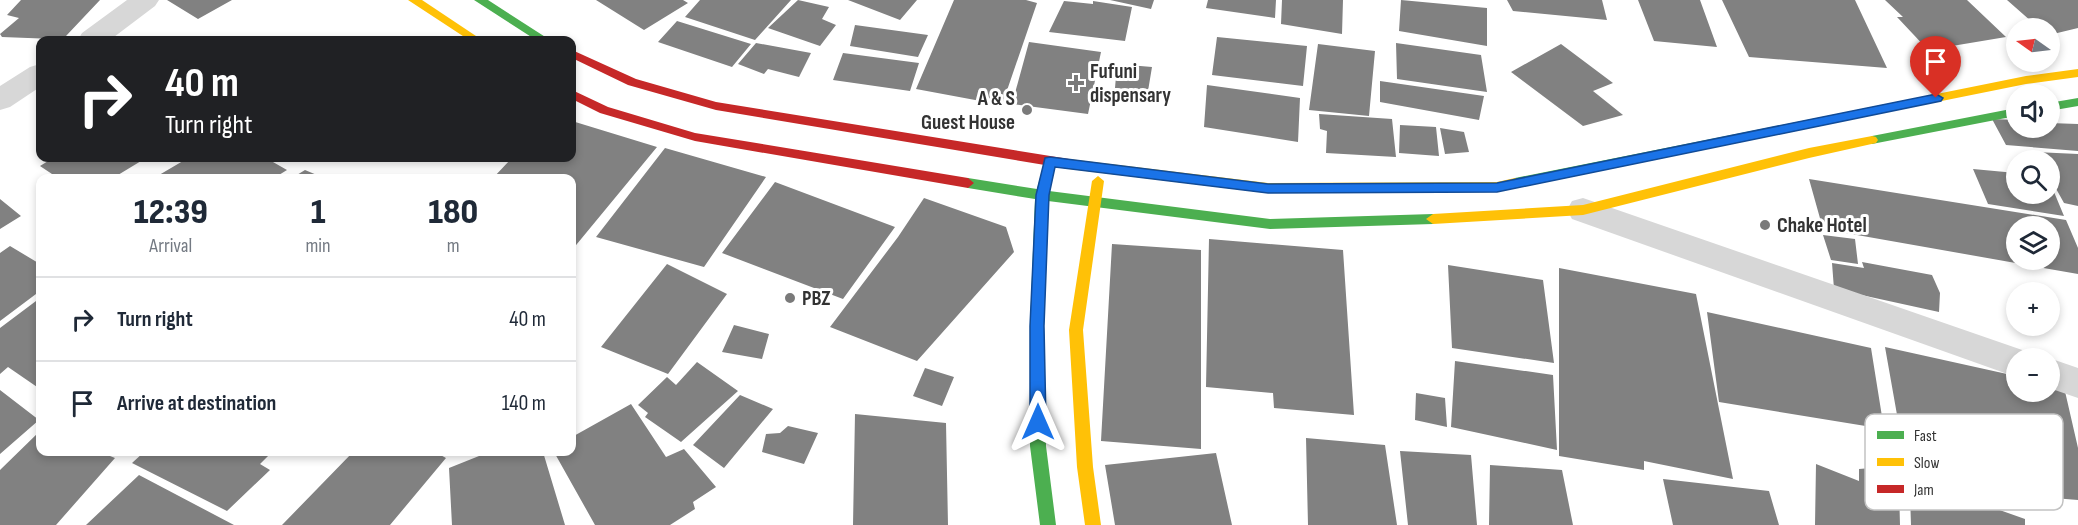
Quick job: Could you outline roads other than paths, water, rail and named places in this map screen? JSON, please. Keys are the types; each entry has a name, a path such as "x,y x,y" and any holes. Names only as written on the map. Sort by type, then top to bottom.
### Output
{"main road":[{"path":"414,0 470,36"},
{"path":"480,0 538,36"},
{"path":"576,56 632,82 716,106 1050,162 1268,188 1497,187 2026,80 2078,73"},
{"path":"576,96 604,110 695,136 1042,195 1270,224 1483,218 1583,210 1809,153 2006,114"},
{"path":"2060,105 2078,102"},
{"path":"1048,525 1038,446 1037,326 1042,195 1050,162"},
{"path":"1093,525 1085,467 1076,330 1101,168"}],"street":[{"path":"97,36 145,0"},
{"path":"0,100 36,77"},
{"path":"1583,210 2006,358"},
{"path":"2060,377 2078,384"}],"place":[{"name":"Fufuni dispensary","path":"1076,83"},
{"name":"A & S Guest House","path":"1027,110"},
{"name":"Chake Hotel","path":"1765,225"},
{"name":"PBZ","path":"790,298"}]}
